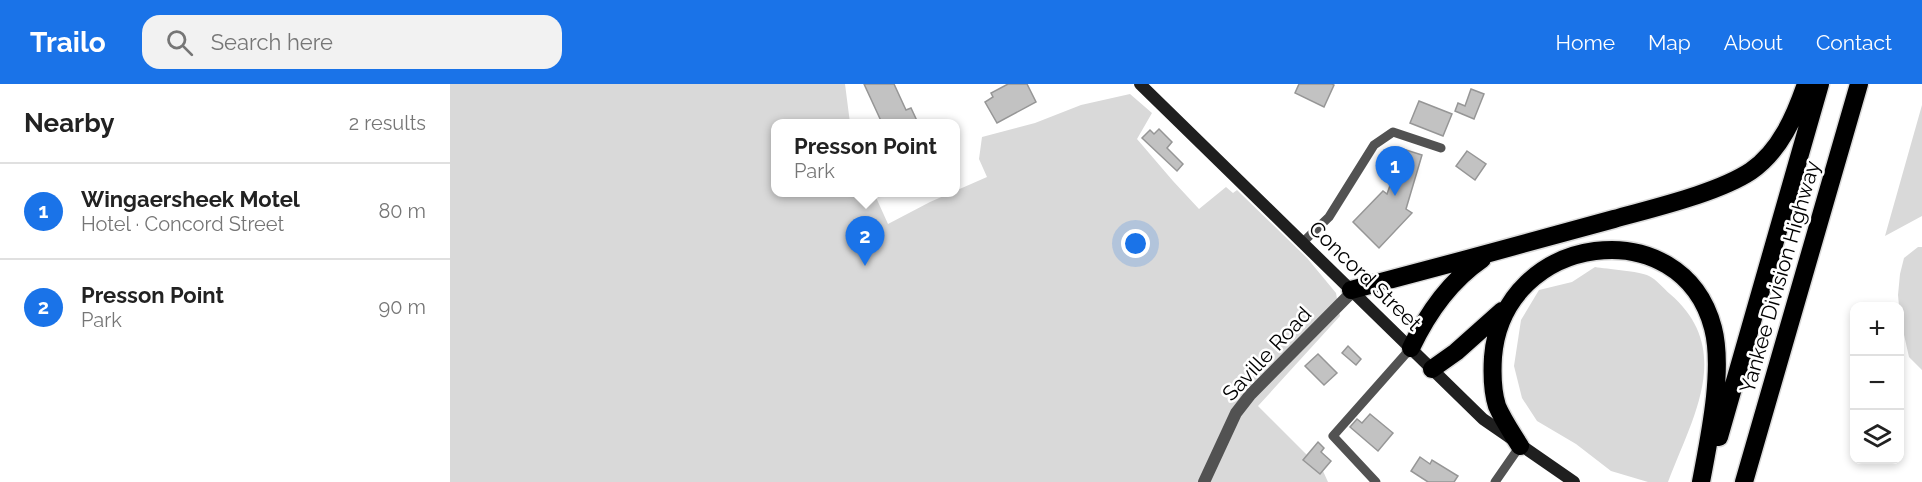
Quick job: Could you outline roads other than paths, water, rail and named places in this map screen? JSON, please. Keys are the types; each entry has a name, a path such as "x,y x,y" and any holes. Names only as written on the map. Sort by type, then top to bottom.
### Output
{"highway":[{"path":"1352,291 1698,194 1744,175 1758,166 1775,147 1790,124 1806,84"},
{"name":"Yankee Division Highway","path":"1704,482 1820,84"},
{"name":"Yankee Division Highway","path":"1744,482 1859,84"},
{"path":"1432,369 1456,352 1508,306 1531,279 1550,265 1573,255 1594,250 1627,251 1645,256 1665,265 1681,277 1702,301 1715,340 1716,365 1712,418 1704,482"},
{"path":"1411,348 1419,330 1449,289 1471,267 1497,252"},
{"path":"1508,306 1494,339 1493,392 1503,419 1520,446"}],"main road":[{"name":"Concord Street","path":"1140,84 1483,419 1574,482"}],"street":[{"name":"Saville Road","path":"1204,482 1236,413 1250,395 1352,291"}],"lane":[{"path":"1302,243 1329,217 1374,145 1393,132 1442,148"},
{"path":"1376,482 1333,436 1411,348"},
{"path":"1495,482 1520,446"}],"place":[{"name":"Wingaersheek Motel","path":"1395,196"},
{"name":"Presson Point","path":"865,266"}]}
